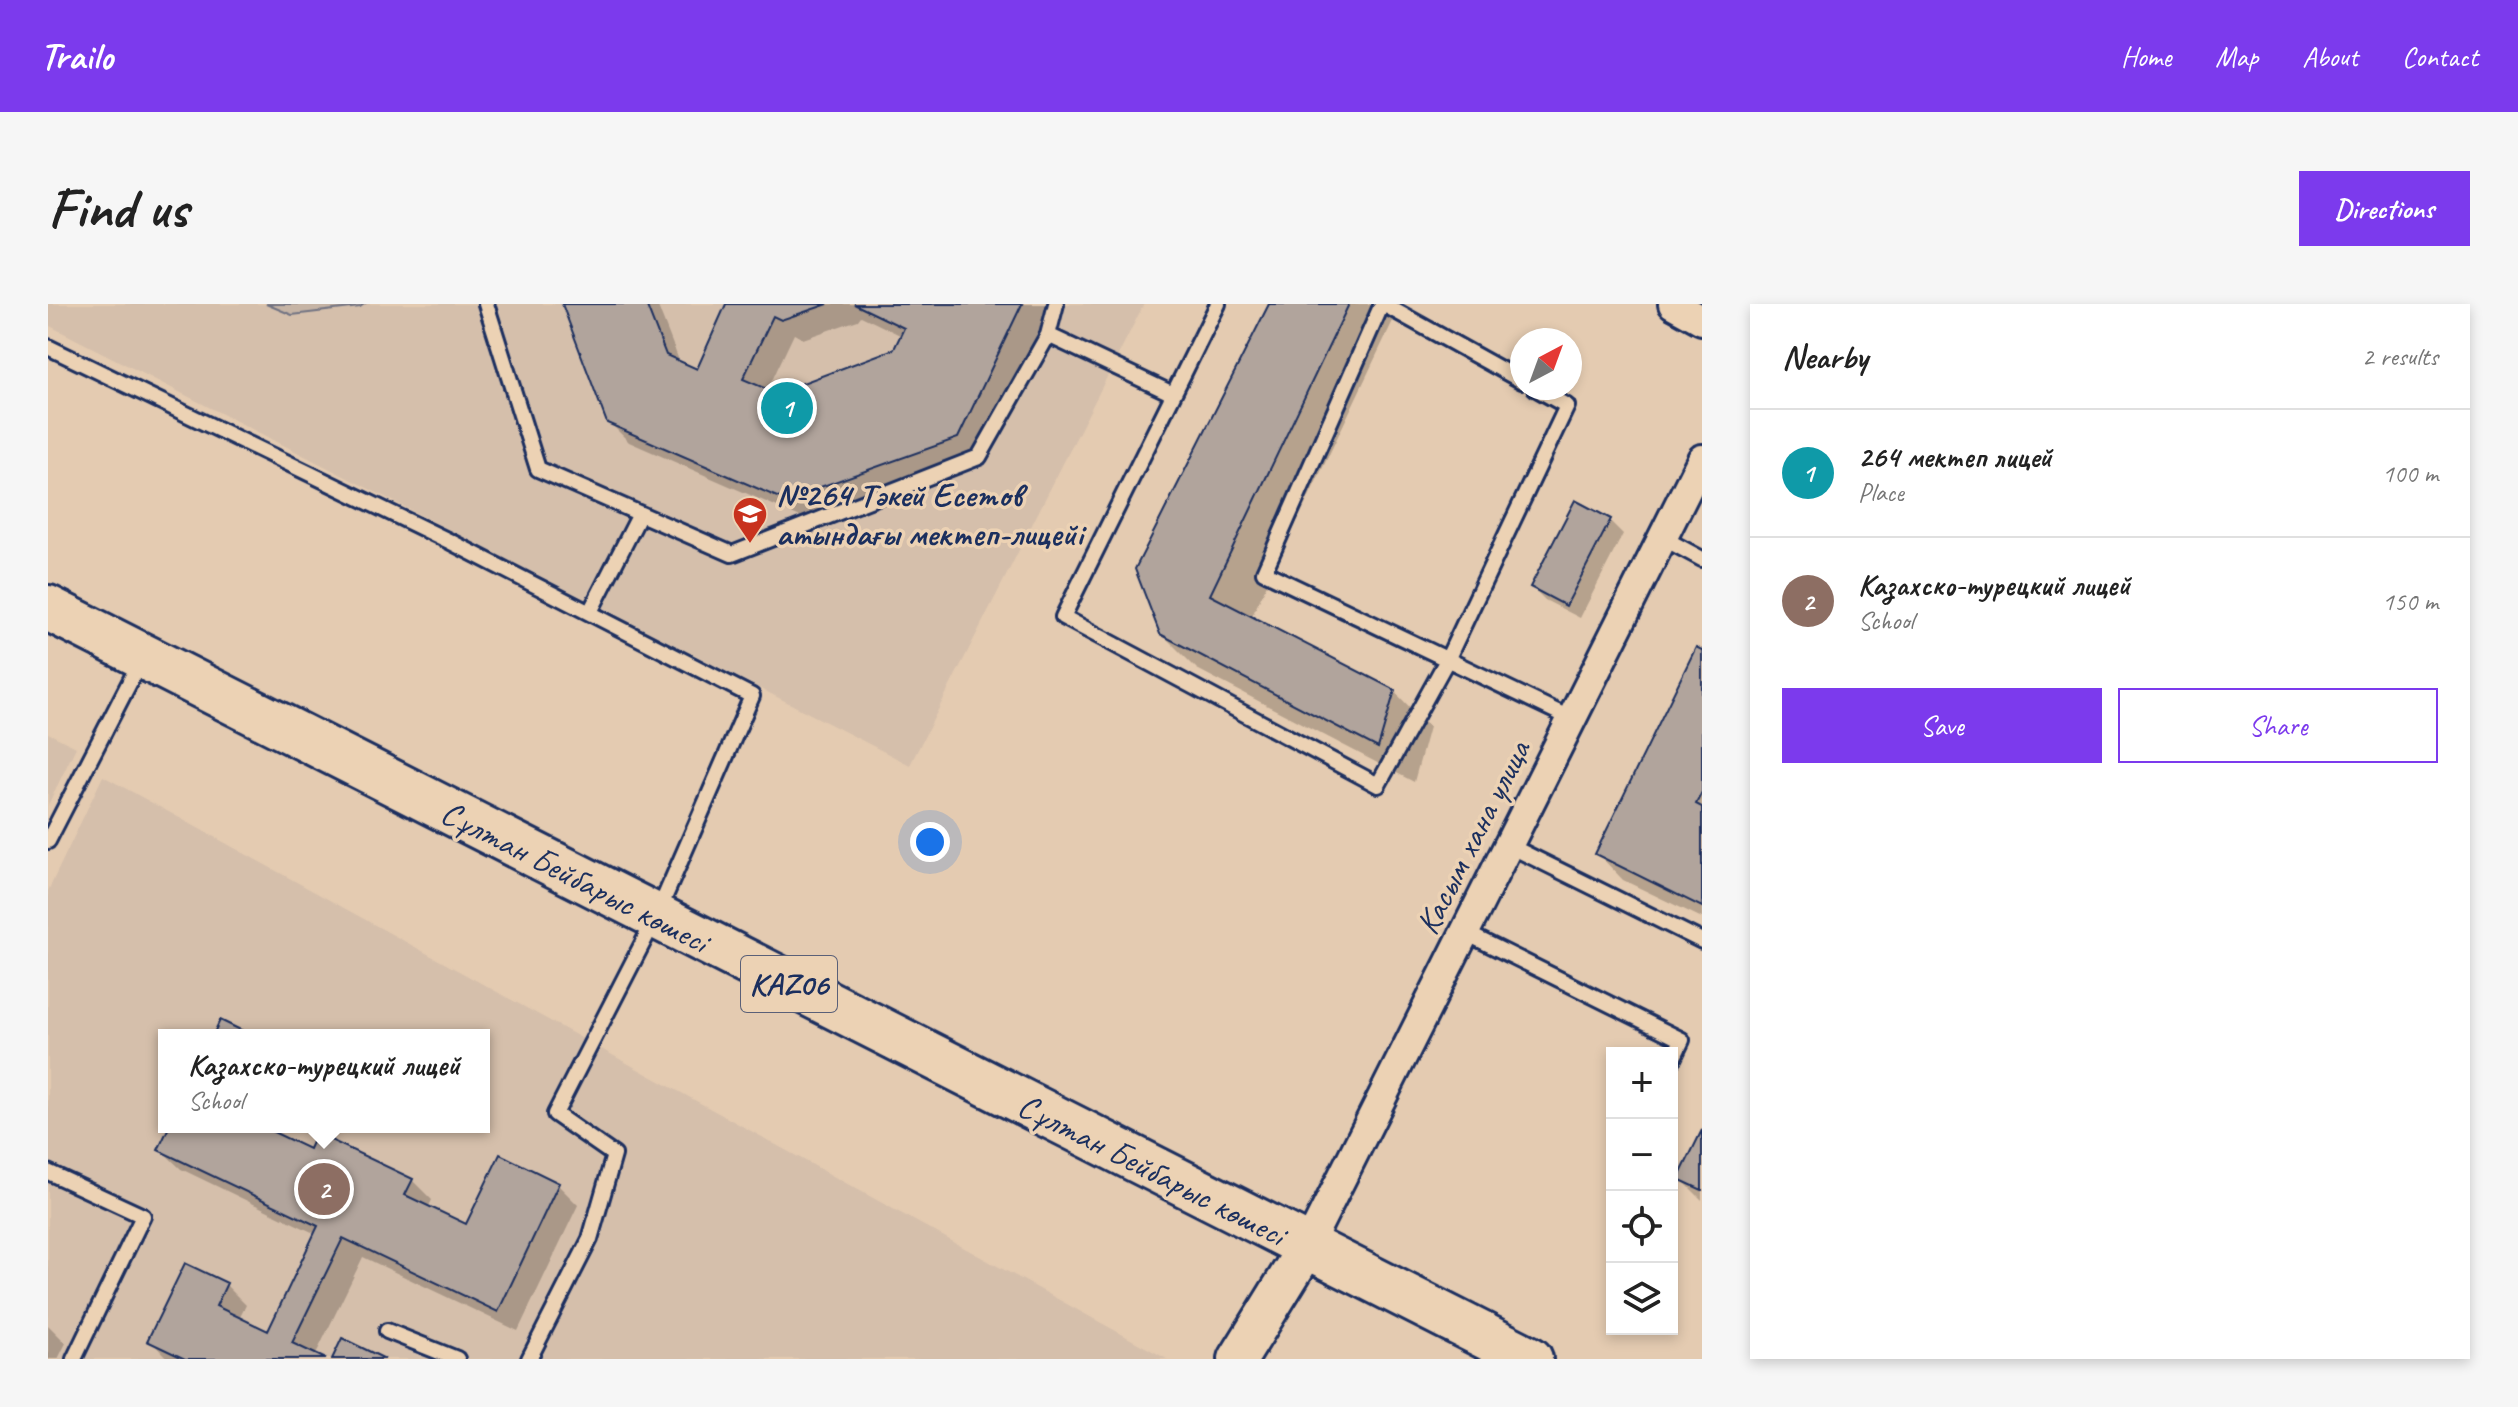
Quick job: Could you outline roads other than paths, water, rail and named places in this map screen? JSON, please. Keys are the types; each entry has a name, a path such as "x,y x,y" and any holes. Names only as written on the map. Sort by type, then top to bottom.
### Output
{"main road":[{"name":"Сұлтан Бейбарыс көшесі","path":"48,608 1530,1359"}],"street":[{"path":"1673,304 1702,320"},
{"name":"Касым хана улица","path":"1307,1247 1702,459"},
{"path":"1238,1359 1307,1247"}],"lane":[{"path":"486,304 538,469 732,554 979,457 1048,335 1056,304"},
{"path":"1218,304 1063,617 1378,785 1447,660 1567,406 1556,400"},
{"path":"1510,374 1382,304 1264,572 1572,719"},
{"path":"1048,335 1173,394"},
{"path":"48,347 451,542 752,696 656,917 555,1114 614,1155 590,1239 529,1359"},
{"path":"590,612 640,514"},
{"path":"1663,538 1702,559"},
{"path":"48,841 143,657"},
{"path":"1508,845 1702,941"},
{"path":"1464,932 1682,1040 1678,1048"},
{"path":"48,1172 143,1216 74,1359"},
{"path":"387,1331 457,1359"}],"place":[{"name":"264 мектеп лицей","path":"787,408"},
{"name":"№264 Тәкей Есетов атындағы мектеп-лицейі","path":"750,545"},
{"name":"Казахско-турецкий лицей","path":"324,1189"}]}
